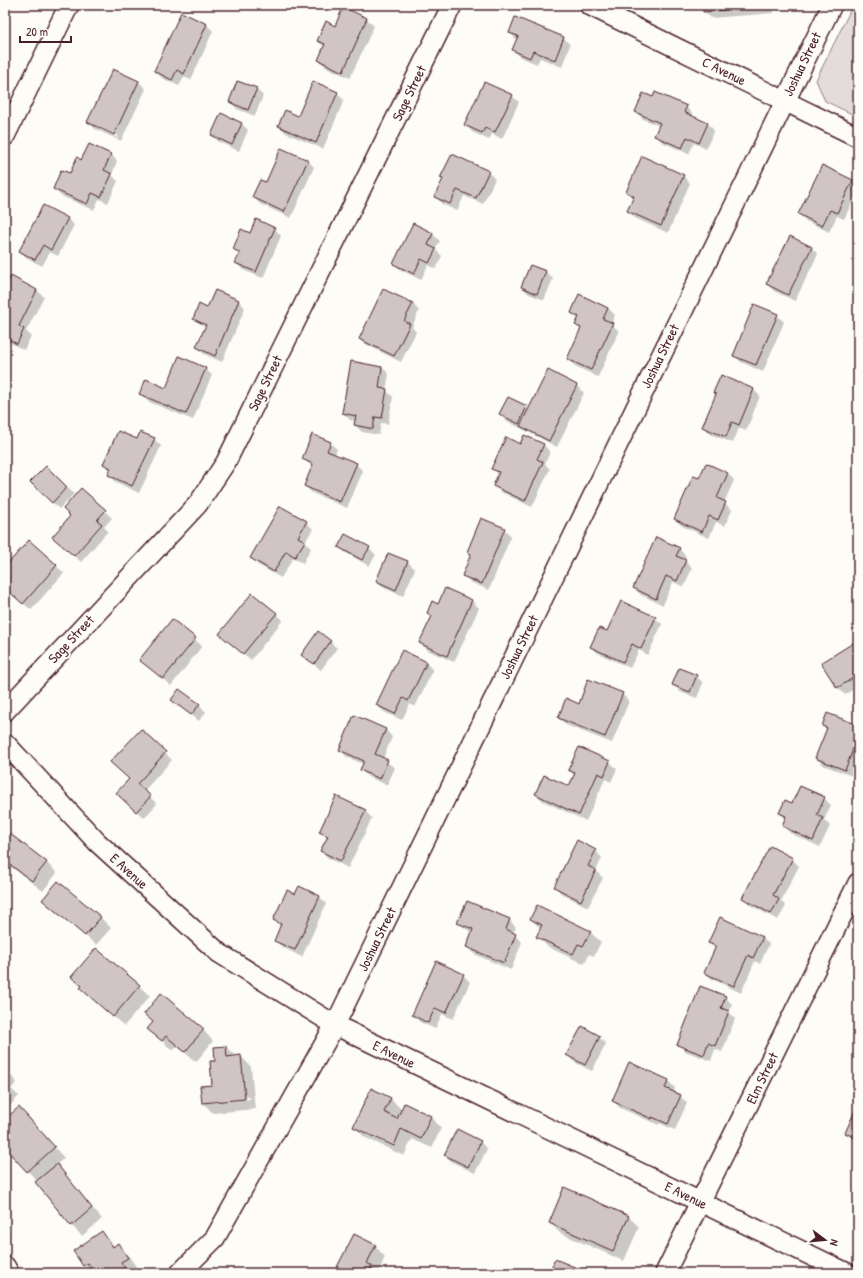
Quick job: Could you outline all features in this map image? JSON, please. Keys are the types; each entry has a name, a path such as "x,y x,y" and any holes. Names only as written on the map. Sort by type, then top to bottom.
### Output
{"street":[{"path":"5,136 69,5"},
{"name":"Sage Street","path":"5,711 198,504 226,462 452,5"},
{"name":"C Avenue","path":"589,5 858,137"},
{"name":"Joshua Street","path":"180,1273 215,1238 335,1025 832,5"},
{"name":"E Avenue","path":"5,743 97,842 219,953 335,1025 847,1273"},
{"name":"Elm Street","path":"665,1273 858,883"},
{"path":"5,1266 9,1273"}],"shaded area":[{"path":"853,5 858,5 858,117 825,101 816,80"}],"building":[{"path":"703,5 767,5 767,6 703,12"},
{"path":"343,7 367,18 343,72 318,60 325,44 317,41 326,21 335,26"},
{"path":"181,12 207,24 184,74 177,70 172,80 154,71"},
{"path":"515,17 564,37 555,60 533,51 530,58 512,50 518,36 509,33"},
{"path":"113,69 139,81 114,135 87,122"},
{"path":"237,81 257,88 248,110 229,102"},
{"path":"313,81 338,92 316,143 278,126 285,110 298,116"},
{"path":"484,82 513,95 495,132 485,128 482,133 464,125"},
{"path":"655,92 687,106 684,112 708,123 699,143 687,137 682,148 654,136 660,123 635,112 643,93 653,97"},
{"path":"221,113 242,123 232,145 211,135"},
{"path":"89,144 111,154 104,170 112,174 101,197 92,193 87,204 53,189 61,170 70,173 77,157 81,160"},
{"path":"281,148 308,160 284,212 252,197 260,180 266,182"},
{"path":"452,154 489,171 476,198 457,190 450,204 434,197 443,179 440,178"},
{"path":"642,156 684,175 661,226 627,211 634,196 626,192"},
{"path":"822,165 853,180 837,213 830,210 822,226 798,214"},
{"path":"43,205 68,218 51,250 43,245 35,260 19,251"},
{"path":"256,219 275,228 256,272 235,263 240,253 233,249 241,229 250,233"},
{"path":"413,223 433,233 428,245 436,249 429,263 421,259 414,274 393,264"},
{"path":"790,236 812,247 788,295 766,284"},
{"path":"530,265 546,271 537,294 521,287"},
{"path":"11,276 37,290 19,326 24,329 17,344 5,337 5,288"},
{"path":"383,289 413,303 404,321 410,324 394,356 359,339"},
{"path":"215,290 239,300 215,356 196,347 206,325 193,319 199,304 207,308"},
{"path":"579,294 608,308 603,319 613,323 591,370 567,359 581,328 575,325 579,317 571,313"},
{"path":"754,304 778,314 756,365 733,356"},
{"path":"179,356 206,368 186,414 139,394 146,379 166,388"},
{"path":"351,361 382,367 379,388 387,389 382,418 375,417 373,429 354,425 356,416 342,413"},
{"path":"548,370 577,385 549,441 520,426"},
{"path":"721,375 754,389 739,425 732,422 726,437 702,427 716,394 713,393"},
{"path":"508,397 527,406 519,424 499,414"},
{"path":"118,431 137,439 140,432 155,438 132,486 108,475 111,468 103,464"},
{"path":"312,434 331,442 327,451 357,463 340,502 304,486 313,464 302,459"},
{"path":"524,435 544,444 537,459 543,462 525,501 493,486 499,472 491,469 506,437 520,444"},
{"path":"706,463 728,473 717,498 726,502 718,520 709,516 702,532 674,519 693,476 699,478"},
{"path":"46,466 67,487 52,503 30,482"},
{"path":"81,488 106,510 97,520 102,524 74,556 52,537 70,516 63,509"},
{"path":"280,506 307,521 298,537 305,541 295,557 286,551 274,572 250,558"},
{"path":"481,518 505,528 482,584 462,576 471,554 467,552"},
{"path":"345,534 370,547 362,560 338,547"},
{"path":"656,537 680,548 676,556 686,560 677,581 666,576 656,599 633,588"},
{"path":"29,540 57,565 23,604 5,588 5,567"},
{"path":"388,553 408,561 396,590 376,581"},
{"path":"445,588 472,600 447,656 419,643 432,616 427,613 432,601 438,604"},
{"path":"252,593 277,613 243,654 219,634"},
{"path":"621,601 656,617 641,649 632,644 623,662 590,647 599,628 607,631"},
{"path":"172,619 196,638 163,679 139,660"},
{"path":"318,631 331,641 314,664 301,655"},
{"path":"858,640 858,675 837,688 821,663"},
{"path":"402,650 427,662 408,701 403,698 395,714 376,705"},
{"path":"679,668 697,675 690,692 672,685"},
{"path":"588,679 623,693 605,737 558,718 566,698 579,704"},
{"path":"179,689 200,704 191,715 171,700"},
{"path":"827,713 858,725 858,737 845,770 815,758 827,728 822,726"},
{"path":"354,715 386,729 375,754 388,760 380,779 360,770 364,761 339,750"},
{"path":"141,729 166,752 137,784 151,796 136,812 116,793 129,779 110,762"},
{"path":"579,747 610,761 604,776 598,773 579,815 535,794 544,775 569,786 575,773 568,770"},
{"path":"800,786 825,797 817,815 823,818 813,841 782,826 786,816 779,813 785,800 792,803"},
{"path":"336,796 366,810 341,861 320,851 328,836 319,832"},
{"path":"5,830 47,862 32,881 5,861"},
{"path":"577,840 596,850 588,866 596,870 581,901 554,887"},
{"path":"770,846 793,858 773,895 779,899 771,914 742,898"},
{"path":"58,881 101,917 85,936 42,900"},
{"path":"299,886 320,896 295,950 274,941 281,924 273,920 287,890 295,894"},
{"path":"467,901 510,919 506,929 516,934 504,963 466,947 473,929 457,923"},
{"path":"537,905 591,931 583,946 578,944 573,954 536,937 542,925 530,919"},
{"path":"720,917 763,937 753,958 748,955 734,986 704,973 716,946 708,943"},
{"path":"96,948 140,985 113,1017 80,988 82,986 71,977"},
{"path":"436,961 464,974 446,1013 435,1008 428,1023 412,1015"},
{"path":"700,986 726,996 721,1008 729,1011 715,1046 708,1043 704,1055 677,1045"},
{"path":"161,993 204,1029 185,1052 166,1036 162,1041 147,1029 153,1022 144,1014"},
{"path":"582,1026 600,1036 585,1065 566,1055"},
{"path":"226,1046 227,1057 241,1055 245,1099 202,1103 200,1086 212,1085 210,1061 215,1061 214,1047"},
{"path":"629,1062 669,1080 665,1088 681,1095 668,1124 652,1117 652,1119 612,1101"},
{"path":"371,1088 391,1098 384,1112 397,1119 404,1103 431,1116 421,1139 401,1129 394,1146 353,1127"},
{"path":"858,1104 858,1139 845,1133"},
{"path":"19,1107 55,1147 27,1172 5,1148 5,1143 9,1140 5,1136 5,1119"},
{"path":"457,1129 481,1141 468,1167 444,1155"},
{"path":"57,1164 92,1208 71,1226 35,1182"},
{"path":"564,1187 629,1216 613,1251 549,1223"},
{"path":"102,1231 113,1247 118,1243 128,1258 121,1262 128,1273 95,1273 88,1263 83,1266 73,1251"},
{"path":"354,1234 376,1245 367,1263 372,1266 368,1273 342,1273 344,1270 337,1267"},
{"path":"555,1259 589,1273 549,1273"}]}
